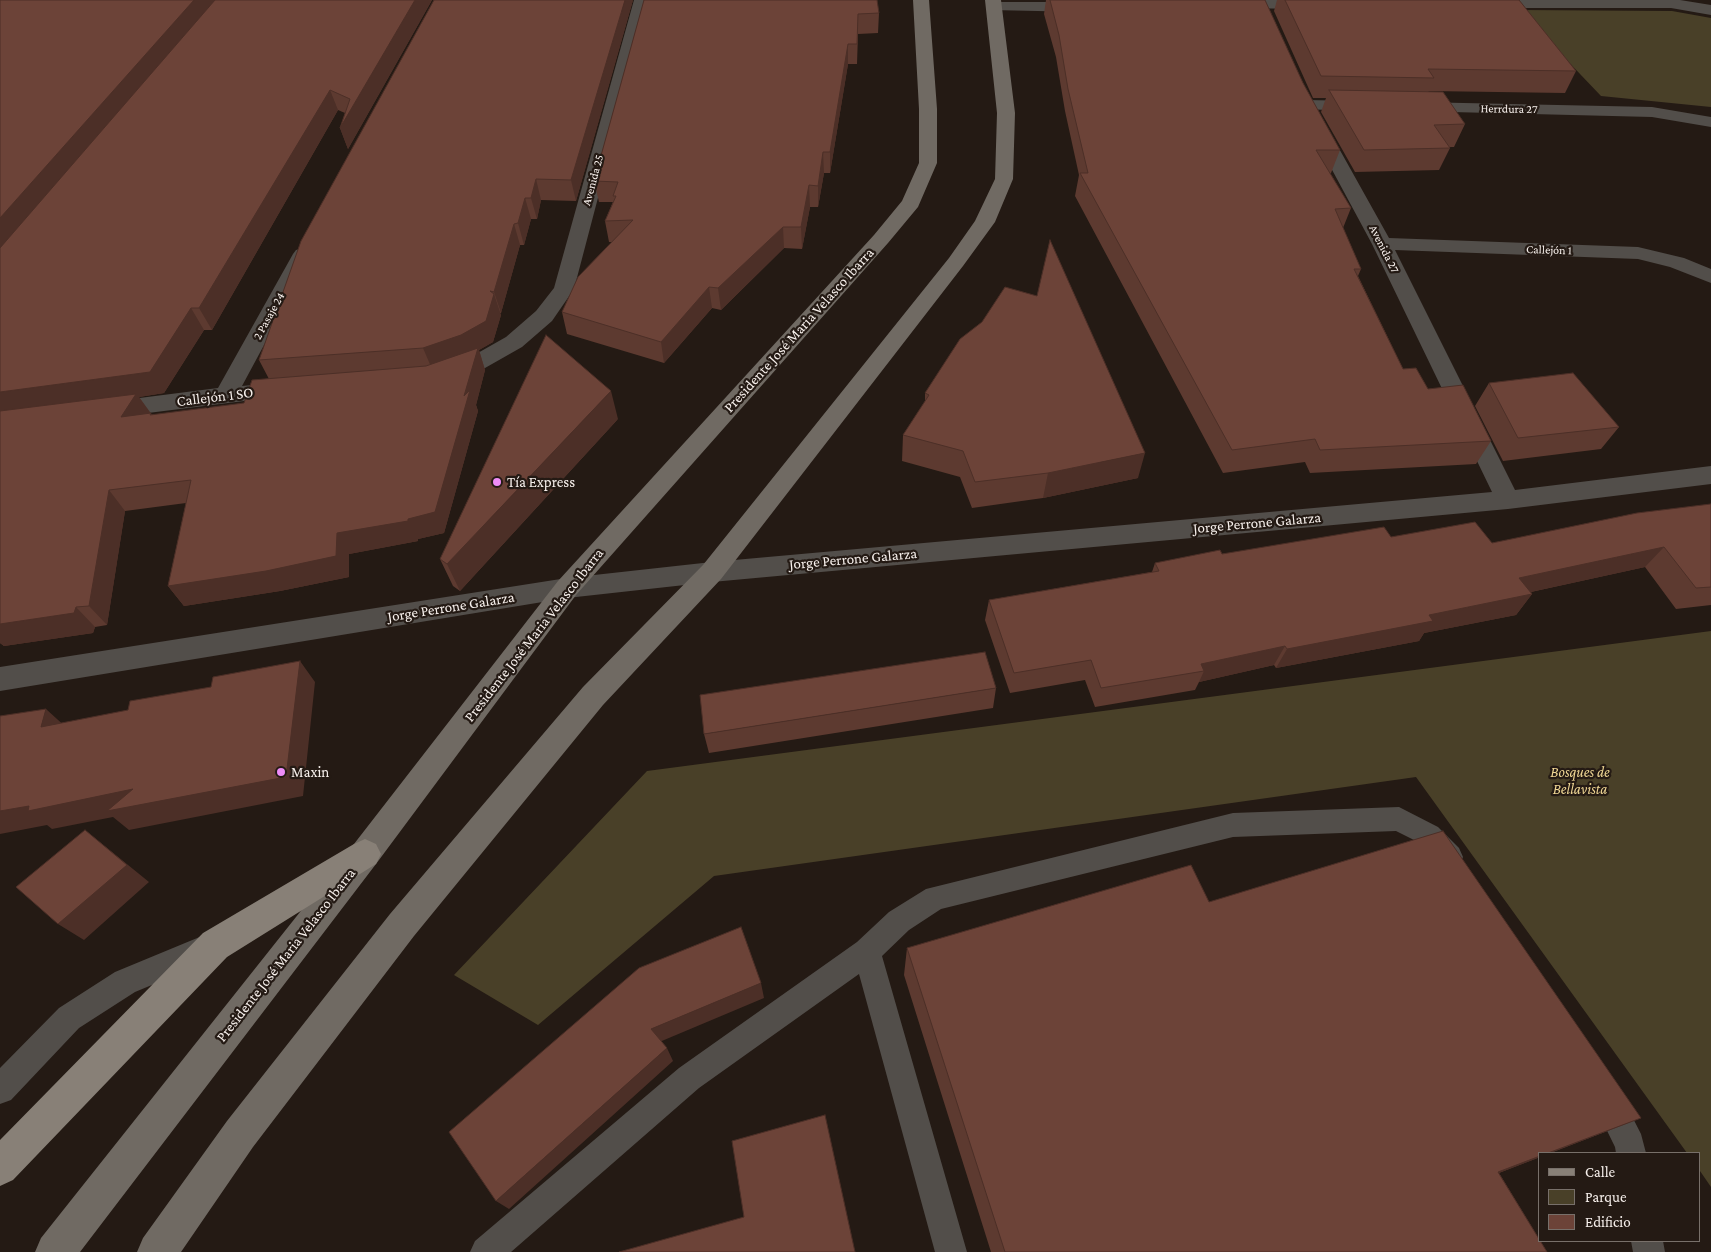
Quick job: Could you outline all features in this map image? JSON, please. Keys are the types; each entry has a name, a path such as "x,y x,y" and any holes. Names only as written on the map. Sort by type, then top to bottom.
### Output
{"main road":[{"name":"Presidente José Maria Velasco Ibarra","path":"55,1252 364,854 567,588 881,239 911,203 928,162 928,109 921,0"},
{"path":"157,1252 240,1134 402,925 593,696 712,572 956,262 985,222 1004,179 1006,113 994,4"},
{"path":"0,1167 215,945 364,854"}],"street":[{"name":"Avenida 25","path":"424,378 434,378 477,363 514,342 544,316 564,289 642,0"},
{"path":"1466,3 1671,3 1711,10"},
{"path":"994,4 1102,6"},
{"path":"1211,5 1263,9 1329,4"},
{"name":"Avenida 27","path":"1375,107 1302,97 1382,244 1508,500"},
{"name":"Herrdura 27","path":"1405,107 1652,112 1711,122"},
{"name":"2 Pasaje 24","path":"226,394 312,237"},
{"name":"Callejón 1","path":"1382,244 1638,253 1678,262 1711,278"},
{"name":"Callejón 1 SO","path":"88,413 226,394 305,388"},
{"name":"Jorge Perrone Galarza","path":"0,679 567,588 712,572 1508,500 1711,475"}],"lane":[{"path":"486,1252 689,1078 867,952 899,921 935,898 1233,825 1400,819 1429,835 1462,869 1467,877"},
{"path":"0,1089 69,1018 125,982 215,945"},
{"path":"867,952 951,1252"},
{"path":"1596,1079 1630,1145 1631,1152"}],"green space":[{"path":"1519,10 1672,11 1711,18 1711,107 1601,96"},
{"name":"Bosques de Bellavista","path":"1711,631 1711,1187 1701,1172 1701,1152 1686,1152 1416,777 714,876 538,1025 454,975 647,771"}],"building":[{"path":"0,0 194,0 0,218"},
{"path":"215,0 415,0 340,128 350,99 330,90 199,308 191,308 150,372 0,392 0,248"},
{"path":"434,0 625,0 571,180 536,179 531,198 525,198 518,223 514,224 494,292 490,291 494,294 486,321 461,335 423,348 259,360 301,241"},
{"path":"644,0 877,0 879,13 858,14 857,44 848,44 830,152 823,152 818,186 809,185 801,227 783,227 718,288 709,287 661,342 562,312 578,277 633,220 605,221 616,196 613,196 618,182 594,181"},
{"path":"1050,0 1265,0 1303,83 1340,150 1316,150 1351,208 1335,209 1361,269 1354,269 1403,369 1416,368 1428,389 1463,385 1491,441 1320,450 1315,439 1232,450 1080,173 1088,173 1068,89 1059,35"},
{"path":"1285,0 1519,0 1576,71 1428,69 1434,78 1321,76"},
{"path":"1329,90 1443,92 1465,124 1434,125 1450,148 1364,150"},
{"path":"1050,240 1145,453 1048,473 975,482 963,451 903,435 929,395 925,393 960,339 982,322 1005,287 1037,296"},
{"path":"546,335 611,391 447,564 440,559"},
{"path":"478,348 464,396 470,390 435,512 408,519 408,521 337,533 336,556 266,571 168,586 191,480 109,490 89,606 76,607 74,613 0,624 0,411 136,394 121,417 244,403 252,380 426,366"},
{"path":"1573,373 1619,427 1518,438 1489,383"},
{"path":"1711,504 1711,587 1696,588 1664,547 1519,578 1532,594 1429,615 1433,621 1287,649 1285,646 1201,664 1204,671 1101,688 1091,660 1014,673 989,600 1159,571 1155,563 1220,550 1222,554 1384,527 1391,537 1475,522 1492,543 1637,513"},
{"path":"985,652 996,688 704,734 700,695"},
{"path":"300,661 286,777 107,811 133,789 28,811 29,806 0,811 0,716 46,709 41,727 128,710 130,701 211,687 213,677"},
{"path":"85,830 127,865 58,924 16,887"},
{"path":"1443,831 1641,1118 1551,1152 1538,1152 1538,1157 1498,1172 1538,1237 1538,1242 1541,1242 1547,1252 1005,1252 907,948 1191,865 1209,902"},
{"path":"741,927 761,983 651,1029 667,1048 496,1201 449,1132 639,968"},
{"path":"825,1115 855,1252 619,1252 744,1217 732,1141"}],"place":[{"name":"Tía Express","path":"497,482"},
{"name":"Maxin","path":"281,772"}]}
